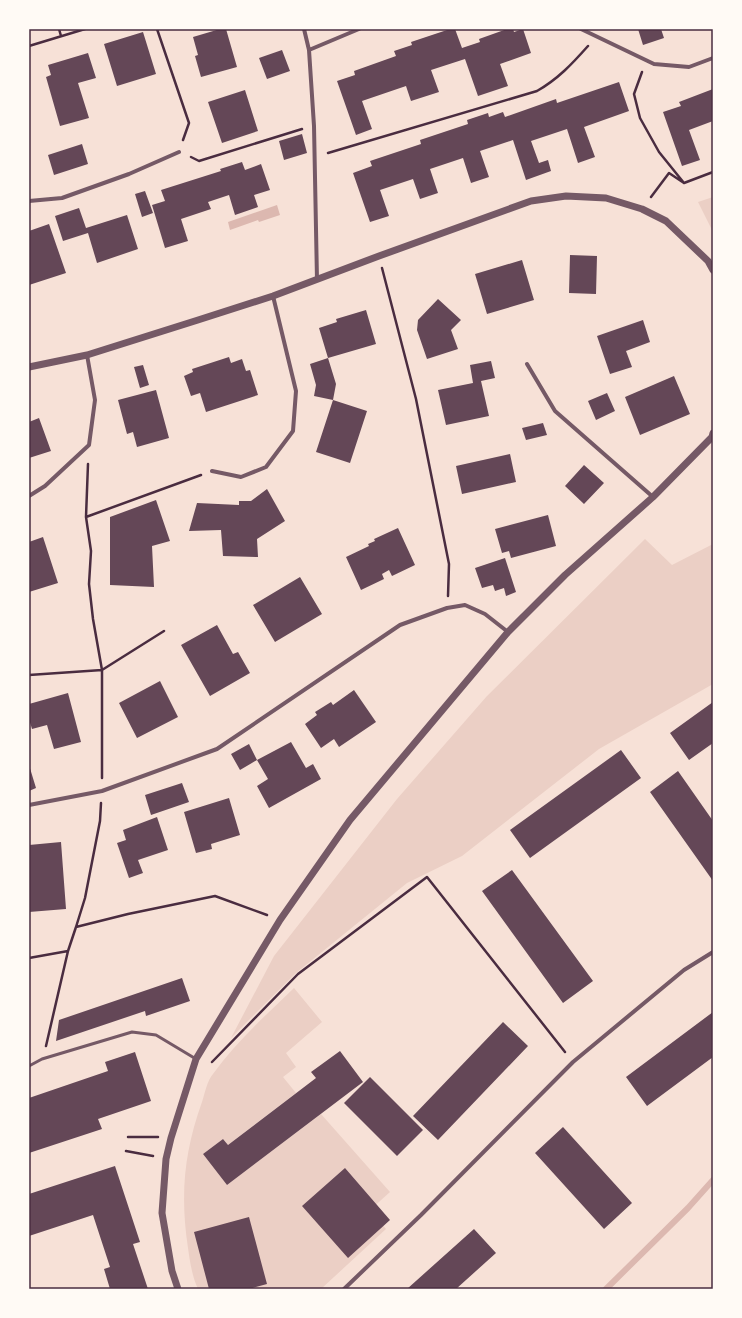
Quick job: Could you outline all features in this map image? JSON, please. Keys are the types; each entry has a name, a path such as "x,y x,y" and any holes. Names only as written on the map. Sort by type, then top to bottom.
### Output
{"street":[{"path":"304,29 309,50 314,126 317,280"},
{"path":"309,50 359,29"},
{"path":"581,29 654,64 689,67 713,58"},
{"path":"29,201 62,198 128,174 179,152"},
{"path":"29,368 87,355 273,296 531,201 566,196 606,198 642,209 666,221 708,261 713,270"},
{"path":"212,471 241,477 266,467 293,431 296,391 273,296"},
{"path":"29,496 45,486 89,445 95,400 87,355"},
{"path":"527,364 555,411 653,497"},
{"path":"178,1289 172,1271 162,1213 166,1159 171,1138 196,1059 280,920 350,820 508,632 564,575 653,497 712,436"},
{"path":"29,805 102,791 217,750 400,625 447,608 465,605 485,614 508,632"},
{"path":"344,1289 421,1215 573,1062 684,970 713,952"}],"lane":[{"path":"29,1066 42,1060 132,1032 156,1035 196,1059"}],"path":[{"path":"60,29 61,36"},
{"path":"29,46 85,29"},
{"path":"158,29 189,123 179,152 199,161 314,126"},
{"path":"314,156 537,91 552,83 578,58"},
{"path":"647,61 634,94 640,118 659,152 684,183"},
{"path":"684,183 713,172"},
{"path":"642,209 669,173 684,183"},
{"path":"379,256 416,399 446,548 449,564 447,608"},
{"path":"42,1060 68,951 85,898 100,821 102,791 102,670 93,619 89,584 91,551 86,517 89,445"},
{"path":"86,517 212,471"},
{"path":"29,675 102,670 164,631"},
{"path":"196,1059 212,1062 298,974 427,877 573,1062"},
{"path":"76,927 128,914 215,896 280,920"},
{"path":"29,958 68,951"},
{"path":"128,1137 171,1138"},
{"path":"126,1151 166,1159"}],"shaded area":[{"path":"713,197 713,232 698,202"},
{"path":"277,205 280,215 259,222 258,220 230,230 228,222"},
{"path":"645,539 672,565 713,544 713,684 599,749 462,856 407,883 296,973 231,1038 274,956 397,799 487,696"},
{"path":"294,988 322,1022 286,1053 296,1067 283,1077 296,1093 228,1145 223,1139 203,1154 227,1185 321,1114 390,1192 370,1210 386,1229 321,1289 198,1289 190,1264 184,1210 184,1192 185,1174 191,1138 206,1087 211,1077 231,1051"}],"building":[{"path":"220,29 226,29 237,67 201,77 195,56 198,55 193,37"},
{"path":"450,29 455,29 462,48 480,42 479,39 507,29 513,29 514,32 523,29 531,53 500,64 508,86 478,96 465,59 431,70 439,92 411,101 406,86 362,101 372,129 356,135 337,81 355,75 354,71 396,56 394,51 412,45 411,42"},
{"path":"638,29 661,29 664,38 643,45"},
{"path":"143,32 156,74 117,86 104,44"},
{"path":"282,50 290,71 267,79 259,58"},
{"path":"88,53 96,78 78,83 89,118 60,126 46,77 51,75 48,65"},
{"path":"619,82 629,111 584,127 595,157 578,163 567,129 531,141 539,163 548,160 551,171 526,180 513,140 480,151 489,177 471,183 463,158 430,169 438,193 420,199 413,179 380,190 389,216 370,222 353,173 372,166 370,161 421,144 420,140 468,124 467,120 488,113 489,117 503,112 505,117 556,99 557,103"},
{"path":"713,89 713,121 689,130 700,160 682,166 663,112 681,106 679,102"},
{"path":"245,90 258,131 222,143 208,102"},
{"path":"302,134 307,153 284,160 279,141"},
{"path":"82,144 88,164 54,175 48,155"},
{"path":"242,162 245,170 261,164 270,190 254,195 258,207 235,215 229,195 208,202 211,209 181,219 188,241 165,248 152,205 165,201 161,190 221,171 220,169"},
{"path":"145,191 153,213 142,217 135,194"},
{"path":"79,208 86,228 127,215 138,249 97,263 88,233 63,241 55,216"},
{"path":"49,224 66,273 29,285 29,231"},
{"path":"570,255 597,256 596,294 569,293"},
{"path":"522,260 534,300 487,314 475,274"},
{"path":"438,299 461,320 451,330 458,349 427,359 417,330 418,320"},
{"path":"366,310 376,344 328,358 319,328 337,322 336,319"},
{"path":"643,320 650,342 626,351 632,367 610,374 597,336"},
{"path":"229,357 231,363 242,359 246,371 250,370 258,395 206,412 200,393 191,396 184,376 193,372 192,369"},
{"path":"328,358 336,384 333,400 314,396 316,385 310,364"},
{"path":"491,361 495,378 481,381 489,416 446,425 438,390 473,383 470,365"},
{"path":"143,365 149,385 140,388 134,367"},
{"path":"674,376 690,414 640,435 625,397"},
{"path":"156,390 169,438 137,447 133,432 127,434 118,400"},
{"path":"607,393 615,411 596,420 588,401"},
{"path":"333,400 367,411 350,463 316,452"},
{"path":"39,418 51,451 29,458 29,422"},
{"path":"543,423 547,435 526,440 522,428"},
{"path":"510,454 516,482 462,494 456,466"},
{"path":"584,465 604,483 584,504 565,486"},
{"path":"267,489 285,521 257,539 258,557 223,556 221,530 189,531 197,503 239,505 239,501 251,501"},
{"path":"156,500 170,541 152,546 154,587 110,585 110,517"},
{"path":"548,515 556,546 511,558 509,551 502,553 495,529"},
{"path":"398,528 415,565 392,576 389,570 382,574 384,579 361,590 346,557 369,546 368,544 375,541 374,539"},
{"path":"43,537 58,583 29,592 29,542"},
{"path":"505,558 516,592 506,596 504,588 495,591 493,585 482,588 475,568"},
{"path":"300,577 322,614 275,642 253,605"},
{"path":"217,625 233,654 238,652 250,673 210,696 181,645"},
{"path":"160,681 178,717 137,738 119,703"},
{"path":"354,690 376,722 339,747 334,739 321,748 305,724 317,715 315,712 331,702 333,705"},
{"path":"68,693 81,742 54,749 47,725 32,729 29,719 29,704"},
{"path":"713,702 713,743 689,760 670,733"},
{"path":"291,742 306,768 313,764 321,779 269,808 257,786 268,779 257,760"},
{"path":"249,744 257,760 240,770 231,754"},
{"path":"621,750 641,778 530,858 510,830"},
{"path":"29,765 36,788 29,791"},
{"path":"678,771 713,821 713,881 650,792"},
{"path":"182,783 189,802 151,815 145,795"},
{"path":"229,798 240,835 211,844 212,849 196,853 184,812"},
{"path":"157,817 168,850 138,860 143,873 129,878 117,843 126,840 123,830"},
{"path":"61,842 66,909 29,912 29,845"},
{"path":"512,870 593,981 563,1003 482,891"},
{"path":"182,978 190,1001 146,1016 145,1011 56,1041 59,1020"},
{"path":"713,1012 713,1057 647,1106 626,1077"},
{"path":"503,1022 528,1046 438,1140 413,1116"},
{"path":"340,1051 363,1082 227,1185 203,1154 223,1139 228,1145 316,1078 311,1072"},
{"path":"135,1052 151,1101 98,1119 102,1129 29,1153 29,1098 108,1071 105,1062"},
{"path":"370,1077 423,1130 397,1156 344,1103"},
{"path":"563,1127 632,1203 604,1229 535,1153"},
{"path":"115,1166 140,1242 133,1244 148,1289 110,1289 104,1269 110,1267 93,1215 29,1236 29,1194"},
{"path":"345,1168 390,1220 348,1258 302,1206"},
{"path":"249,1217 267,1284 249,1289 209,1289 194,1232"},
{"path":"474,1229 496,1253 456,1289 407,1289"}],"waterway":[{"path":"606,1289 688,1208 713,1180"}]}
